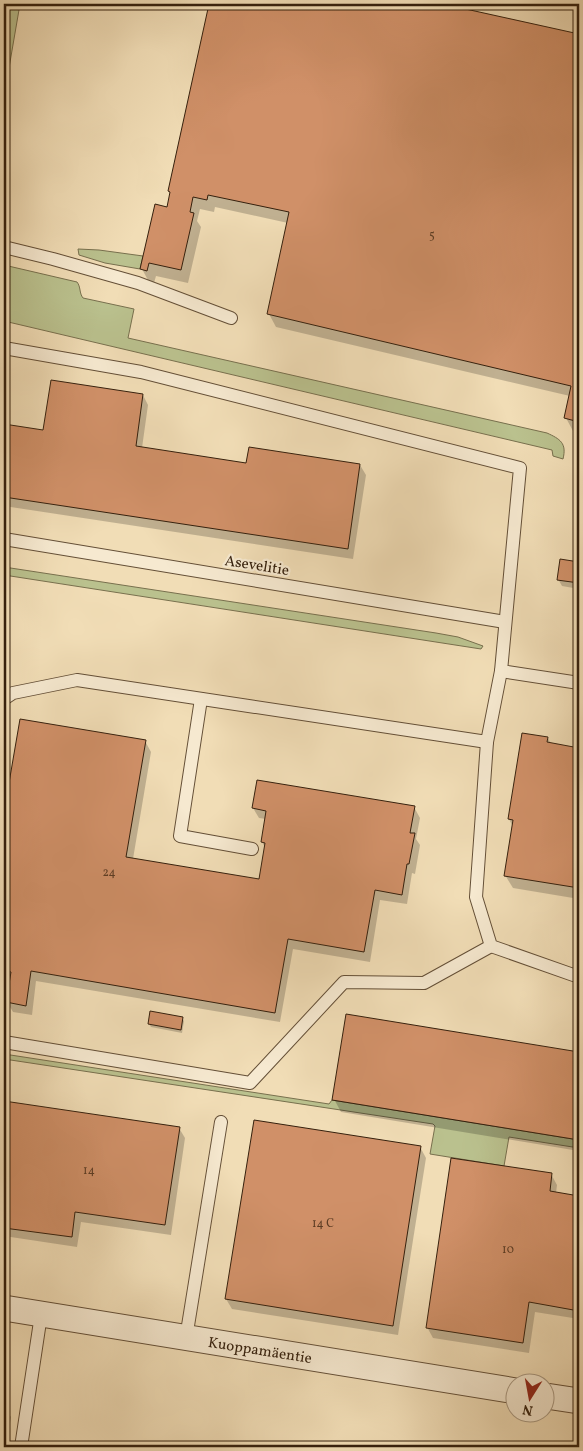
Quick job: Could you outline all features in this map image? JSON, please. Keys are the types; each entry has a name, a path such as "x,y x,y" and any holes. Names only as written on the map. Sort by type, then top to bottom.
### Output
{"street":[{"name":"Kuoppamäentie","path":"4,1308 506,1389"},
{"path":"556,1398 579,1401"}],"lane":[{"path":"4,247 138,283 231,318"},
{"path":"4,348 141,372 520,468 500,671 487,742 476,897 491,946"},
{"name":"Asevelitie","path":"4,539 505,622"},
{"path":"500,671 579,684"},
{"path":"4,699 13,693 77,680 487,742"},
{"path":"201,699 180,836 252,849"},
{"path":"4,1042 250,1082 344,982 424,983 491,946 579,977"},
{"path":"186,1338 221,1122"},
{"path":"21,1447 41,1314"}],"green space":[{"path":"4,4 20,4 4,97"},
{"path":"78,249 143,256 140,269 105,263 79,255"},
{"path":"4,265 77,282 83,298 134,309 128,338 547,433 556,437 563,445 563,459 553,456 552,450 4,321"},
{"path":"4,567 436,633 458,637 483,646 481,649 4,575"},
{"path":"4,1054 329,1104 332,1100 579,1140 579,1148 509,1137 504,1166 430,1154 435,1126 433,1124 4,1059"}],"building":[{"path":"209,4 348,4 374,9 375,4 443,4 579,34 579,422 564,418 571,386 267,314 289,212 208,195 207,200 193,197 190,212 194,213 181,270 149,263 147,271 140,269 155,204 167,207 170,192 168,191"},
{"path":"51,380 143,394 136,446 246,463 249,447 360,464 348,549 4,497 4,424 43,430"},
{"path":"560,559 579,562 579,583 557,580"},
{"path":"20,719 146,740 126,857 259,879 265,843 261,842 266,811 252,808 257,780 415,806 410,833 415,833 402,895 375,890 364,952 288,939 275,1013 31,971 26,1006 6,1002 11,972 4,970 4,812"},
{"path":"522,733 548,737 547,742 579,748 579,888 504,876 513,820 508,819"},
{"path":"150,1011 183,1017 181,1030 148,1024"},
{"path":"346,1014 579,1052 579,1140 332,1100"},
{"path":"4,1101 180,1127 165,1225 75,1212 72,1237 4,1228"},
{"path":"254,1120 421,1146 393,1326 225,1299"},
{"path":"451,1158 552,1173 550,1191 579,1196 579,1311 529,1302 523,1343 426,1328"},
{"path":"4,1412 9,1413 4,1447"}]}
